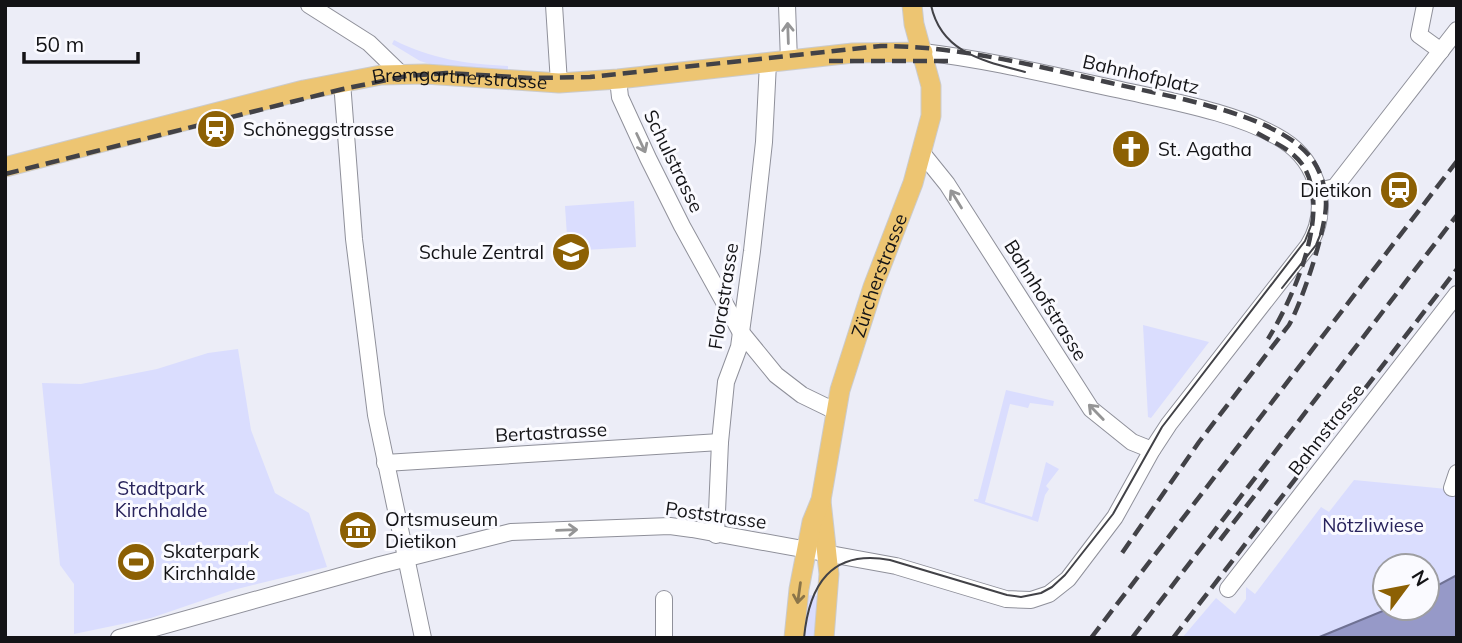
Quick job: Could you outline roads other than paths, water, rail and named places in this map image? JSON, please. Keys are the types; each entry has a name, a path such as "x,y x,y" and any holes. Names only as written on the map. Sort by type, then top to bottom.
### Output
{"main road":[{"name":"Zürcherstrasse","path":"794,638 799,589 817,551 825,523 821,500 835,411 869,299 922,153 931,116 932,96 914,24 912,5"},
{"name":"Bremgartnerstrasse","path":"5,167 342,82 400,73 559,83 853,53 923,52"},
{"name":"Zürcherstrasse","path":"817,551 828,592 824,638"}],"street":[{"path":"309,5 369,43 400,73"},
{"path":"554,5 559,83"},
{"path":"787,5 789,61"},
{"path":"1425,5 1419,35 1441,51"},
{"path":"1319,191 1335,187 1457,30"},
{"name":"Bahnhofplatz","path":"923,52 997,62 1208,110 1282,140 1303,158 1315,175 1320,217 1308,246 1260,305 1152,450"},
{"name":"Florastrasse","path":"716,535 726,382 739,347 764,142 768,63"},
{"name":"Schulstrasse","path":"618,79 620,97 682,226 740,331 776,375 802,395 835,411"},
{"path":"342,82 360,302 385,463 423,638"},
{"name":"Bahnhofstrasse","path":"922,153 947,184 1091,409 1132,442 1152,450"},
{"name":"Bahnstrasse","path":"1228,589 1457,294"},
{"name":"Bertastrasse","path":"385,463 720,442"},
{"name":"Poststrasse","path":"119,638 405,558 511,532 670,526 896,566 1006,600 1041,598 1068,579 1115,517 1152,450"},
{"path":"664,599 664,638"}],"tram line":[{"path":"931,5 936,21 954,44 980,59 1025,72"},
{"path":"804,638 811,602 818,587 838,566 852,560 890,560 1021,597 1041,593 1052,587 1065,575 1113,514 1162,427 1305,241 1314,218"},
{"path":"1282,288 1316,245 1323,228"}],"railway":[{"path":"5,174 343,89 407,76 446,73 531,78 590,77 881,46 939,49 997,58 1189,101 1248,118 1296,143 1315,164 1324,186 1326,204 1318,248 1289,325 1199,442 1120,556"},
{"path":"829,61 955,61"},
{"path":"1257,133 1287,150 1302,164 1311,183 1313,204 1312,228 1306,253 1289,300 1268,339"},
{"path":"1091,638 1457,161"},
{"path":"1132,638 1457,215"},
{"path":"1173,638 1457,269"},
{"path":"1220,540 1269,477"}],"place":[{"name":"Schöneggstrasse","path":"216,129"},
{"name":"St. Agatha","path":"1131,149"},
{"name":"Dietikon","path":"1399,190"},
{"name":"Schule Zentral","path":"571,252"},
{"name":"Ortsmuseum Dietikon","path":"358,530"},
{"name":"Skaterpark Kirchhalde","path":"136,562"}],"park label":[{"name":"Stadtpark Kirchhalde","path":"161,499"},
{"name":"Nötzliwiese","path":"1373,525"}]}
